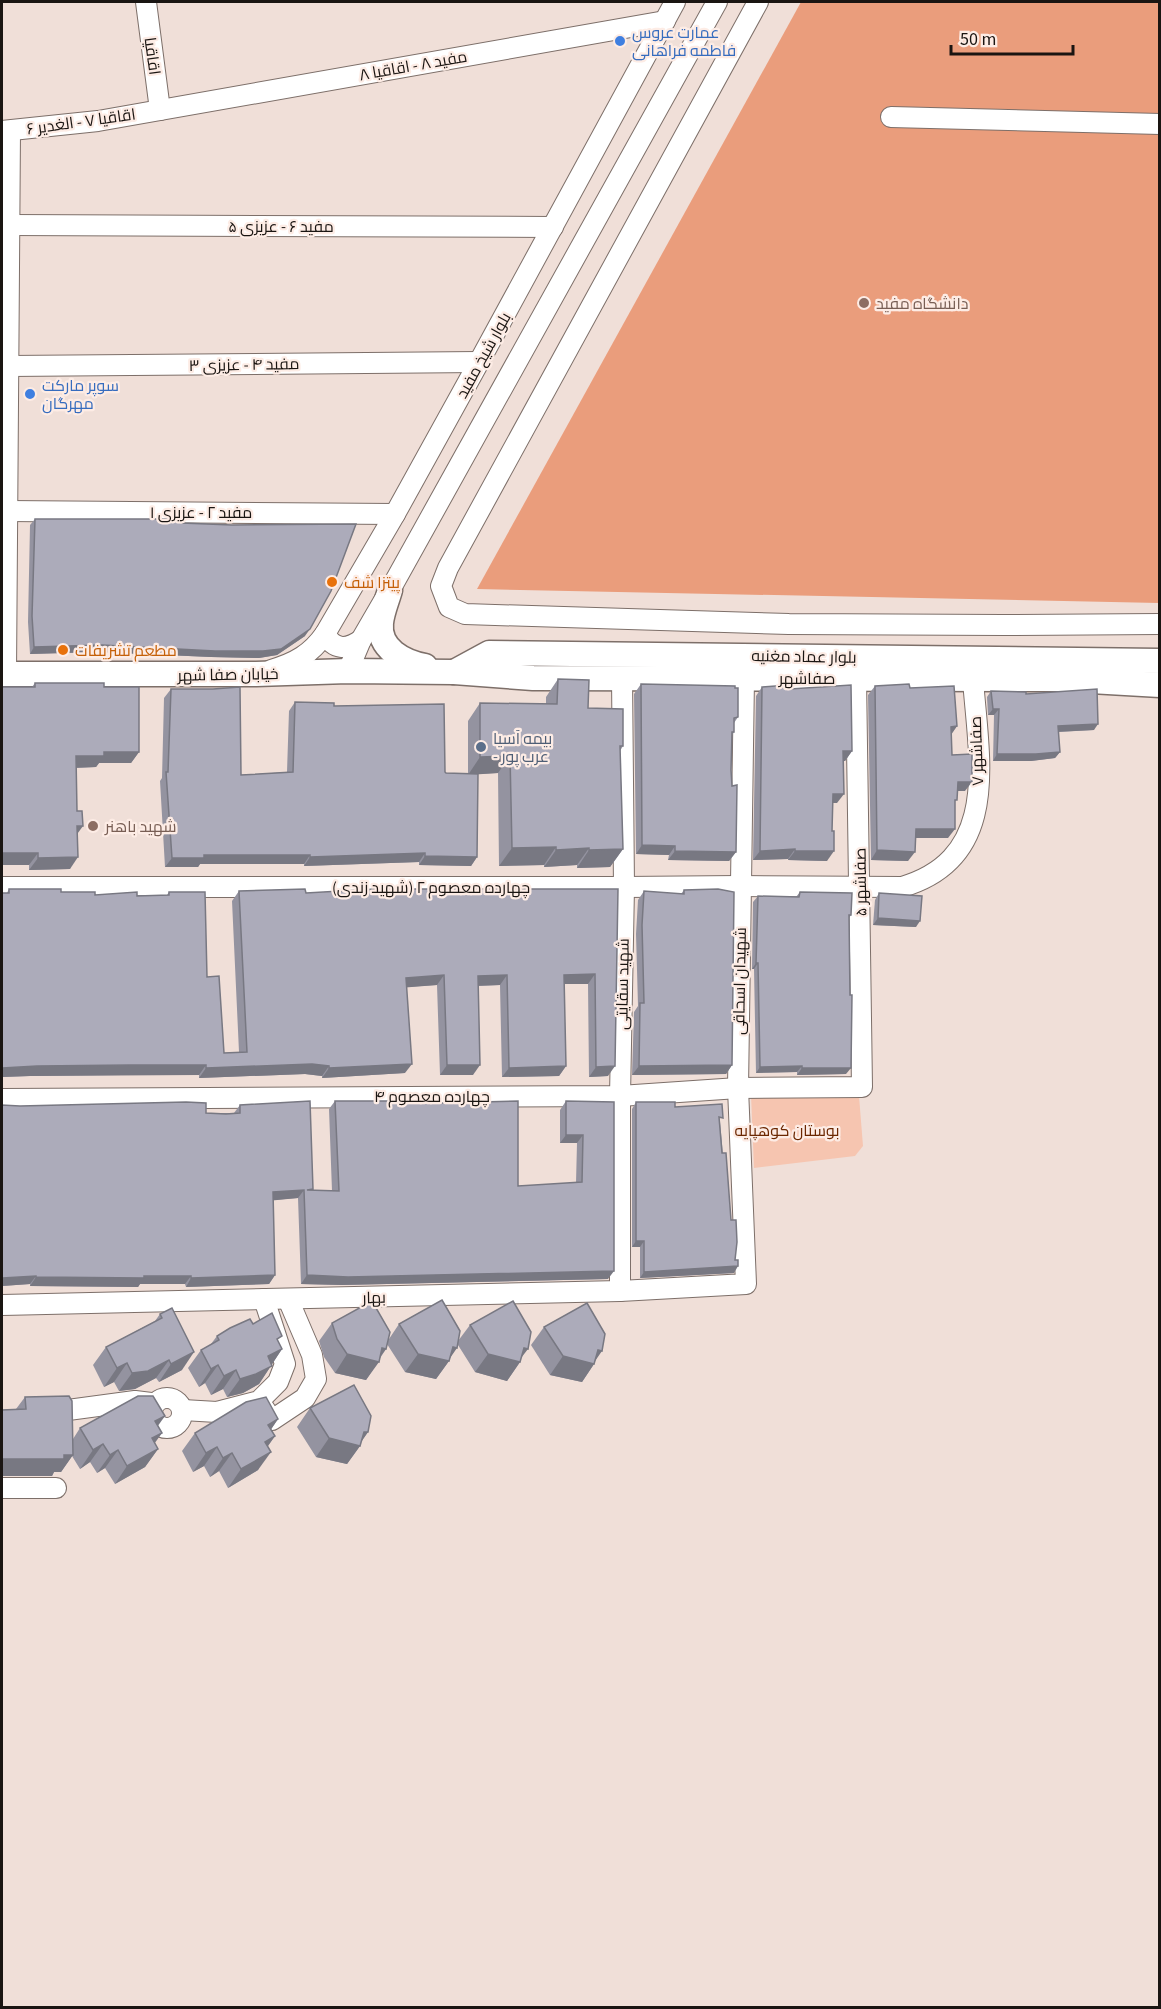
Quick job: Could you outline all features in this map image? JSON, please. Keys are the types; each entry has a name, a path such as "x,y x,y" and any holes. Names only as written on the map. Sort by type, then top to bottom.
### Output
{"main road":[{"path":"390,591 380,625 388,648 400,657 416,664 454,672"},
{"name":"بلوار عماد مغنیه","path":"454,672 489,653 1160,661"},
{"name":"خیابان صفا شهر","path":"4,674 454,672"},
{"name":"صفاشهر","path":"454,672 533,678 1056,679 1160,686"}],"street":[{"name":"اقاقیا","path":"146,2 160,110"},
{"name":"بلوار شیخ مفید","path":"256,674 290,664 304,657 325,634 479,362 675,2"},
{"name":"بلوار شیخ مفید","path":"348,671 361,640 717,2"},
{"path":"758,2 448,568 441,586 449,607 465,614 789,624 1003,626 1160,624"},
{"name":"مفید ۸ - اقاقیا ۸","path":"160,110 665,21"},
{"name":"اقاقیا ۷ - الغدیر ۶","path":"6,131 98,121 160,110"},
{"path":"891,117 1160,124"},
{"path":"4,674 7,511 4,490 8,366 5,314 9,225 6,131"},
{"name":"مفید ۶ - عزیزی ۵","path":"9,225 552,227"},
{"name":"مفید ۴ - عزیزی ۳","path":"8,366 479,362"},
{"name":"مفید ۲ - عزیزی ۱","path":"7,511 394,514"},
{"path":"325,634 336,646 345,648 361,640"},
{"name":"شهید سقایتی","path":"620,1291 620,1096 624,887 622,677"},
{"name":"شهیدان اسحاقی","path":"744,678 738,1088 746,1284"},
{"name":"صفاشهر ۵","path":"856,678 862,1087"},
{"name":"صفاشهر ۷","path":"860,888 902,887 921,882 945,867 964,844 975,814 980,777 973,680"},
{"name":"چهارده معصوم ۲ (شهید زندی)","path":"2,887 740,886 860,888"},
{"name":"چهارده معصوم ۴","path":"2,1099 620,1096 738,1088 862,1087"},
{"name":"بهار","path":"2,1305 620,1291 746,1284"},
{"path":"68,1410 135,1401 154,1404 165,1397 177,1400 183,1410 217,1412 259,1401 278,1382 285,1364 264,1299"},
{"path":"259,1401 272,1420 305,1398 316,1379 312,1355 288,1299"},
{"path":"2,1488 56,1488"}],"green space":[{"name":"بوستان کوهپایه","path":"751,1095 859,1096 863,1146 855,1156 754,1168"}],"shaded area":[{"name":"دانشگاه مفید","path":"801,2 1159,2 1159,603 477,589"}],"building":[{"path":"35,519 182,519 182,523 232,525 356,524 331,591 310,629 281,649 215,651 102,645 34,647 32,616"},
{"path":"558,679 589,680 588,708 623,709 623,746 620,746 623,849 512,848 510,756 480,757 480,703 557,704"},
{"path":"35,683 104,683 104,687 139,687 139,752 104,752 104,756 76,756 77,811 82,811 83,826 77,826 78,857 38,858 38,853 2,853 2,687 35,687"},
{"path":"641,684 735,686 738,688 738,717 734,718 734,732 732,732 731,770 732,786 737,785 736,852 675,851 675,846 642,845"},
{"path":"909,684 910,688 954,686 957,726 951,727 952,755 972,754 972,782 958,782 957,800 955,800 955,829 916,829 915,852 877,850 875,686"},
{"path":"789,685 790,689 851,685 852,751 843,751 844,794 833,794 834,851 795,851 795,849 760,851 762,687"},
{"path":"240,687 241,775 293,772 295,702 334,703 334,706 444,704 445,772 478,774 477,857 425,856 425,853 310,857 310,855 204,855 204,858 172,858 166,772 168,772 171,689"},
{"path":"1097,689 1098,724 1058,726 1060,752 997,754 999,709 993,709 991,691 1026,692 1026,694"},
{"path":"9,889 61,889 61,892 95,892 95,895 137,892 137,896 169,895 169,892 205,892 207,977 219,976 224,1053 247,1052 239,891 305,889 306,893 375,889 618,889 615,1066 596,1067 595,974 564,975 566,1066 509,1068 507,975 478,976 480,1065 447,1065 444,975 406,978 412,1064 329,1068 329,1066 312,1064 206,1068 206,1065 130,1065 2,1068 2,893 9,893"},
{"path":"718,889 734,892 732,1065 639,1066 640,1003 644,1003 642,925 644,891 684,894 684,890"},
{"path":"800,892 852,893 851,915 849,915 850,995 852,995 851,1068 760,1067 758,963 756,963 758,896 799,897"},
{"path":"879,893 922,896 920,921 878,918"},
{"path":"310,1101 313,1189 307,1190 339,1191 335,1101 440,1103 518,1101 518,1186 582,1182 583,1135 566,1135 566,1101 614,1102 614,1271 348,1277 307,1275 304,1190 273,1192 275,1275 191,1278 191,1276 144,1276 144,1278 36,1276 2,1278 2,1105 186,1102 206,1103 206,1113 226,1114 240,1113 240,1105"},
{"path":"636,1102 675,1102 675,1107 722,1104 723,1118 719,1117 722,1153 726,1153 731,1220 736,1220 735,1260 738,1260 738,1266 644,1272 644,1241 636,1241"},
{"path":"442,1300 460,1331 457,1348 453,1347 449,1361 418,1354 399,1324"},
{"path":"372,1301 390,1332 386,1349 382,1348 379,1362 347,1354 337,1339 332,1323"},
{"path":"513,1301 531,1332 528,1349 524,1348 520,1362 488,1354 470,1325"},
{"path":"587,1303 605,1334 602,1351 598,1350 594,1364 563,1356 544,1327"},
{"path":"172,1308 194,1352 171,1364 169,1360 148,1371 132,1373 127,1363 117,1368 106,1347 162,1318 160,1314"},
{"path":"272,1313 282,1336 277,1339 282,1349 268,1356 272,1366 240,1379 236,1370 224,1376 218,1365 211,1369 201,1350 219,1340 217,1336 230,1328 250,1319 253,1324"},
{"path":"354,1385 371,1416 368,1432 364,1432 360,1446 329,1438 310,1408"},
{"path":"69,1396 72,1401 73,1455 64,1455 64,1459 2,1459 2,1410 26,1409 25,1397"},
{"path":"138,1396 153,1396 165,1416 155,1421 162,1433 152,1438 158,1449 127,1466 118,1450 110,1455 103,1444 93,1450 80,1428"},
{"path":"266,1397 278,1419 268,1425 275,1436 265,1442 271,1452 241,1469 232,1453 223,1458 217,1447 206,1453 195,1433 246,1402"}],"place":[{"name":"عمارت عروس فاطمه فراهانی","path":"620,41"},
{"name":"دانشگاه مفید","path":"864,303"},
{"name":"سوپر مارکت مهرگان","path":"30,394"},
{"name":"پیتزا شف","path":"332,582"},
{"name":"مطعم تشريفات","path":"63,650"},
{"name":"بیمه آسیا - عرب پور","path":"481,747"},
{"name":"شهید باهنر","path":"93,826"}]}
